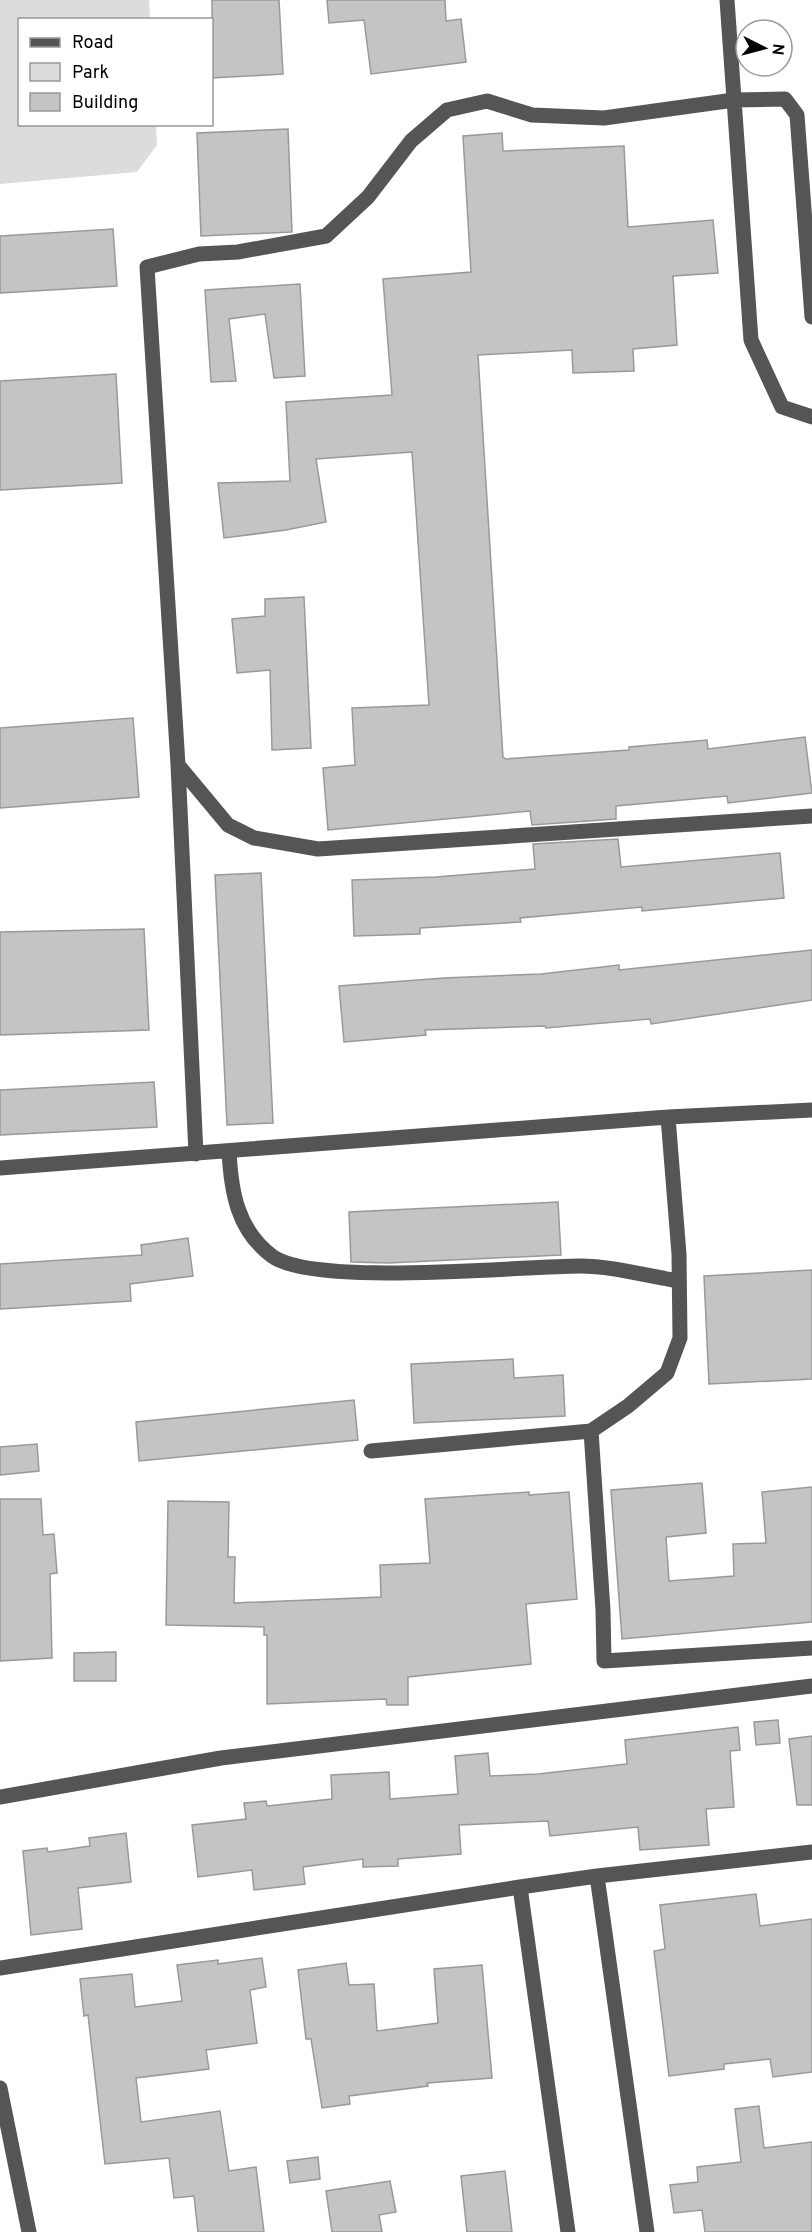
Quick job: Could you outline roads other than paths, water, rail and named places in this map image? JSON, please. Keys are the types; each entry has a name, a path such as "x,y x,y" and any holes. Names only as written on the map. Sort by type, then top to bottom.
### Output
{"street":[{"path":"727,0 751,340 783,407 812,417"},
{"path":"196,1154 178,765 147,267 199,254 238,252 326,236 368,197 411,141 447,110 487,101 532,115 604,118 734,100 785,99 797,115 812,317"},
{"path":"178,765 228,825 254,838 318,849 812,816"},
{"path":"0,1168 668,1117 812,1110"},
{"path":"370,1451 591,1431 628,1406 667,1373 681,1338 668,1117"},
{"path":"229,1151 234,1202 248,1232 273,1257 317,1271 360,1273 583,1266 679,1281"},
{"path":"591,1431 603,1610 604,1661 812,1648"},
{"path":"0,1797 221,1758 812,1686"},
{"path":"0,1968 597,1876 812,1852"},
{"path":"597,1876 647,2232"},
{"path":"520,1887 568,2232"},
{"path":"0,2088 29,2232"}]}
